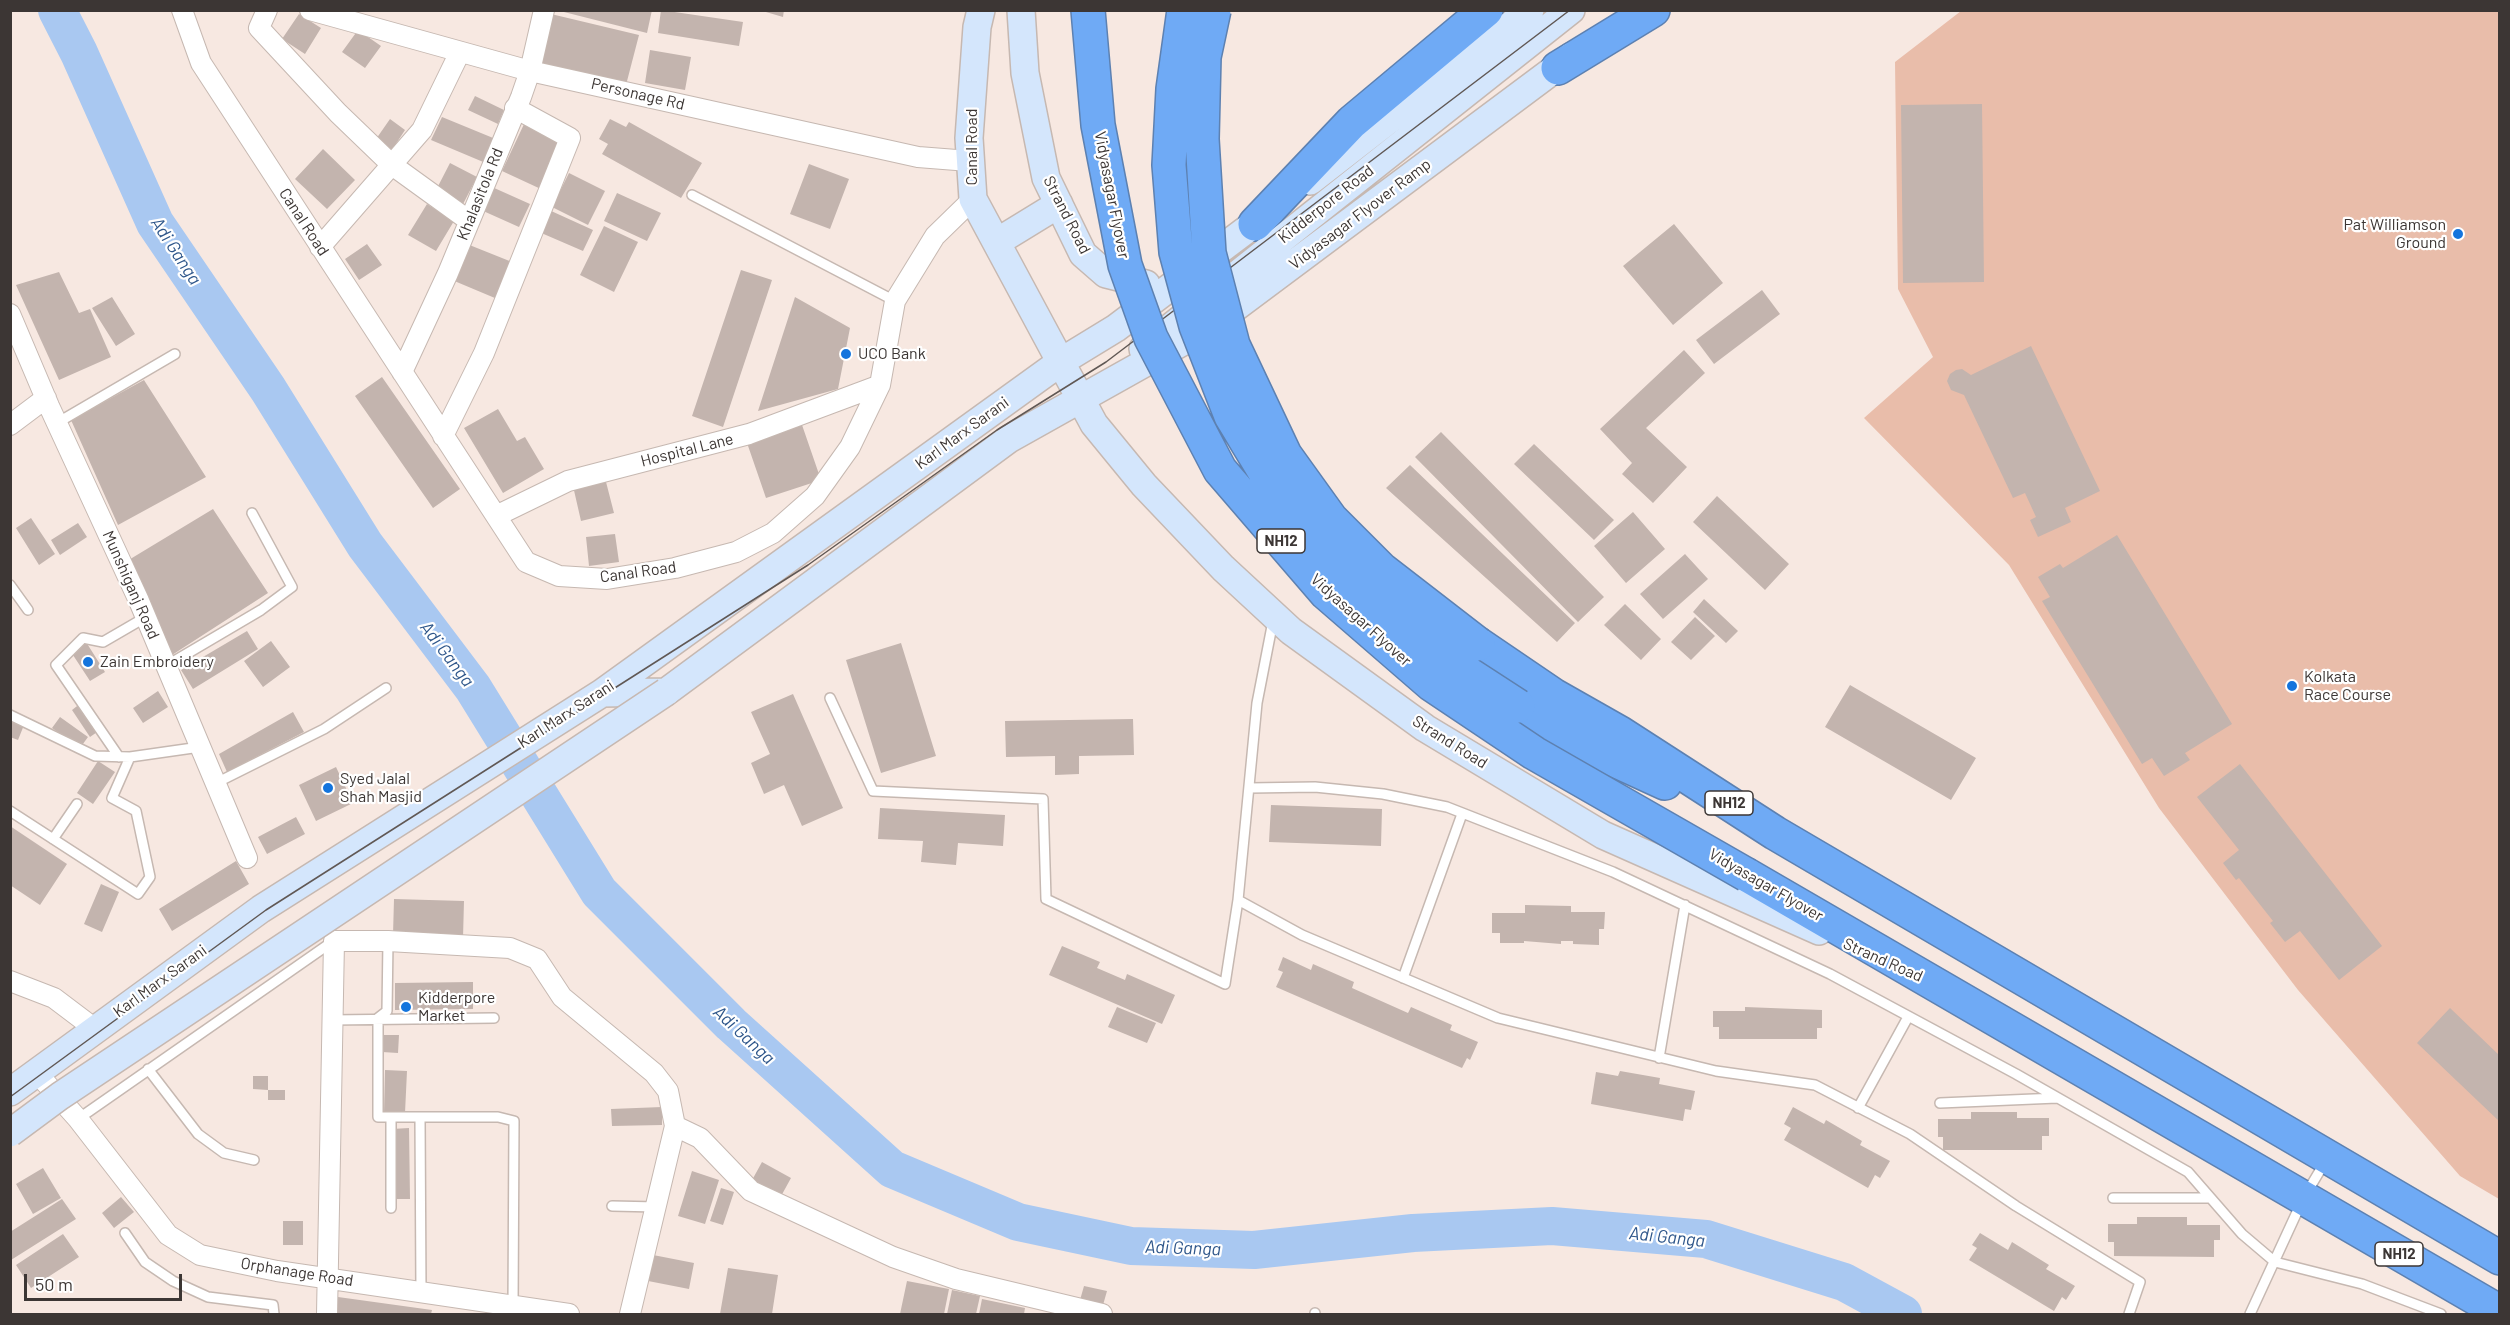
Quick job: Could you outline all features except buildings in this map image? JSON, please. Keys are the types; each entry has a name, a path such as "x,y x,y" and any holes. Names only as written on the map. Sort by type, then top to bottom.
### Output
{"highway":[{"name":"Vidyasagar Flyover","path":"1088,10 1098,125 1125,265 1151,338 1220,470 1326,593 1431,684 1534,753 1943,987"},
{"path":"1184,10 1173,89 1169,165 1176,252 1196,326 1231,416 1266,474 1310,532 1358,585 1441,656 1518,706 1608,757 1774,832"},
{"name":"NH12","path":"1214,10 1204,57 1202,139 1209,253 1233,345 1285,455 1331,519 1381,569 1478,644 1553,695 1620,734 1774,832 2499,1258"},
{"path":"1255,224 1352,122 1486,10"},
{"path":"1558,68 1653,10"},
{"name":"NH12","path":"1943,987 2499,1312"}],"main road":[{"name":"Canal Road","path":"973,199 969,161 977,27 981,10"},
{"name":"Strand Road","path":"1021,10 1025,73 1046,178 1083,254 1106,274 1147,284 1173,285"},
{"name":"Kidderpore Road","path":"1116,328 1255,224 1530,10"},
{"name":"Kidderpore Road","path":"1081,398 1571,10"},
{"name":"Vidyasagar Flyover Ramp","path":"1081,398 1209,327 1558,68 1626,10"},
{"name":"Strand Road","path":"973,199 1094,424 1144,485 1223,568 1291,631 1425,728 1604,835 1943,987"},
{"path":"997,242 1059,204"},
{"name":"Karl Marx Sarani","path":"10,1092 261,909 434,797 602,693 1062,361 1116,328"},
{"path":"10,1133 60,1096 666,693 1009,439 1081,398"},
{"path":"602,693 666,693"}],"street":[{"name":"Canal Road","path":"182,10 201,63 526,562 560,576 607,579 675,568 736,552 773,532 815,496 850,447 880,385 895,301 935,236 973,199"},
{"path":"267,10 260,28 338,113 392,165 468,220"},
{"name":"Personage Rd","path":"310,10 530,70 918,157 969,161"},
{"name":"Khalasitola Rd","path":"402,372 448,273 530,70 544,10"},
{"path":"320,247 422,130 460,52"},
{"path":"443,436 484,353 570,138 515,108"},
{"name":"Munshiganj Road","path":"10,314 146,617 247,858"},
{"name":"Hospital Lane","path":"496,516 568,481 749,434 880,385"},
{"path":"10,425 46,398"},
{"path":"327,1314 334,941 388,941 510,948 537,959 562,997 654,1073 668,1091 675,1126 630,1314"},
{"path":"10,981 54,998 95,1029"},
{"name":"Orphanage Road","path":"36,1072 78,1119 168,1235 200,1255 327,1278 569,1314"},
{"path":"675,1126 700,1138 751,1191 893,1257 956,1279 1102,1314"}],"lane":[{"path":"692,195 895,301"},
{"path":"57,423 176,354"},
{"path":"166,666 261,610 292,588 252,513"},
{"path":"10,585 28,610"},
{"path":"830,698 873,791 1044,799 1046,899 1225,984 1238,900 1257,703 1274,615"},
{"path":"119,757 56,665 83,638 104,642 146,617"},
{"path":"216,783 324,729 386,688"},
{"path":"10,716 95,756 130,757 200,747"},
{"path":"10,811 138,894 150,877 136,811 112,798 130,757"},
{"path":"1250,788 1315,787 1383,794 1447,807 1613,872 1830,974 2188,1172 2242,1234 2275,1262 2362,1284 2441,1314"},
{"path":"53,839 77,804"},
{"path":"1403,978 1462,814"},
{"path":"1238,900 1302,935 1498,1018 1716,1071 1815,1085 1910,1134 2016,1206 2140,1282 2129,1314"},
{"path":"1659,1058 1685,905"},
{"path":"78,1119 334,941"},
{"path":"378,1018 387,1011 388,941"},
{"path":"1858,1108 1908,1017"},
{"path":"378,1018 378,1117 498,1117 514,1121 513,1307"},
{"path":"332,1020 494,1018"},
{"path":"148,1069 198,1134 224,1154 254,1160"},
{"path":"1940,1103 2057,1098"},
{"path":"391,1117 391,1208"},
{"path":"420,1118 421,1293"},
{"path":"2250,1314 2303,1199 2328,1158"},
{"path":"2113,1198 2210,1198"},
{"path":"612,1206 657,1207"},
{"path":"125,1233 145,1262 173,1281 208,1297 273,1305 274,1314"}],"shaded area":[{"name":"Kolkata Race Course","path":"1961,11 2499,11 2499,1199 2460,1176 2298,990 2159,808 2009,565 1864,418 1933,357 1898,289 1895,62"}],"waterway":[{"name":"Adi Ganga","path":"57,10 79,53 155,223 268,389 365,545 473,688 599,892 731,1024 892,1169 1018,1222 1131,1246 1254,1250 1413,1233 1552,1226 1706,1239 1844,1282 1903,1314"}],"tram line":[{"path":"10,1097 266,910 808,565 997,430 1106,362 1570,10"}],"place":[{"name":"Pat Williamson Ground","path":"2458,234"},
{"name":"UCO Bank","path":"846,354"},
{"name":"Zain Embroidery","path":"88,662"},
{"name":"Kolkata Race Course","path":"2292,686"},
{"name":"Syed Jalal Shah Masjid","path":"328,788"},
{"name":"Kidderpore Market","path":"406,1007"}]}
